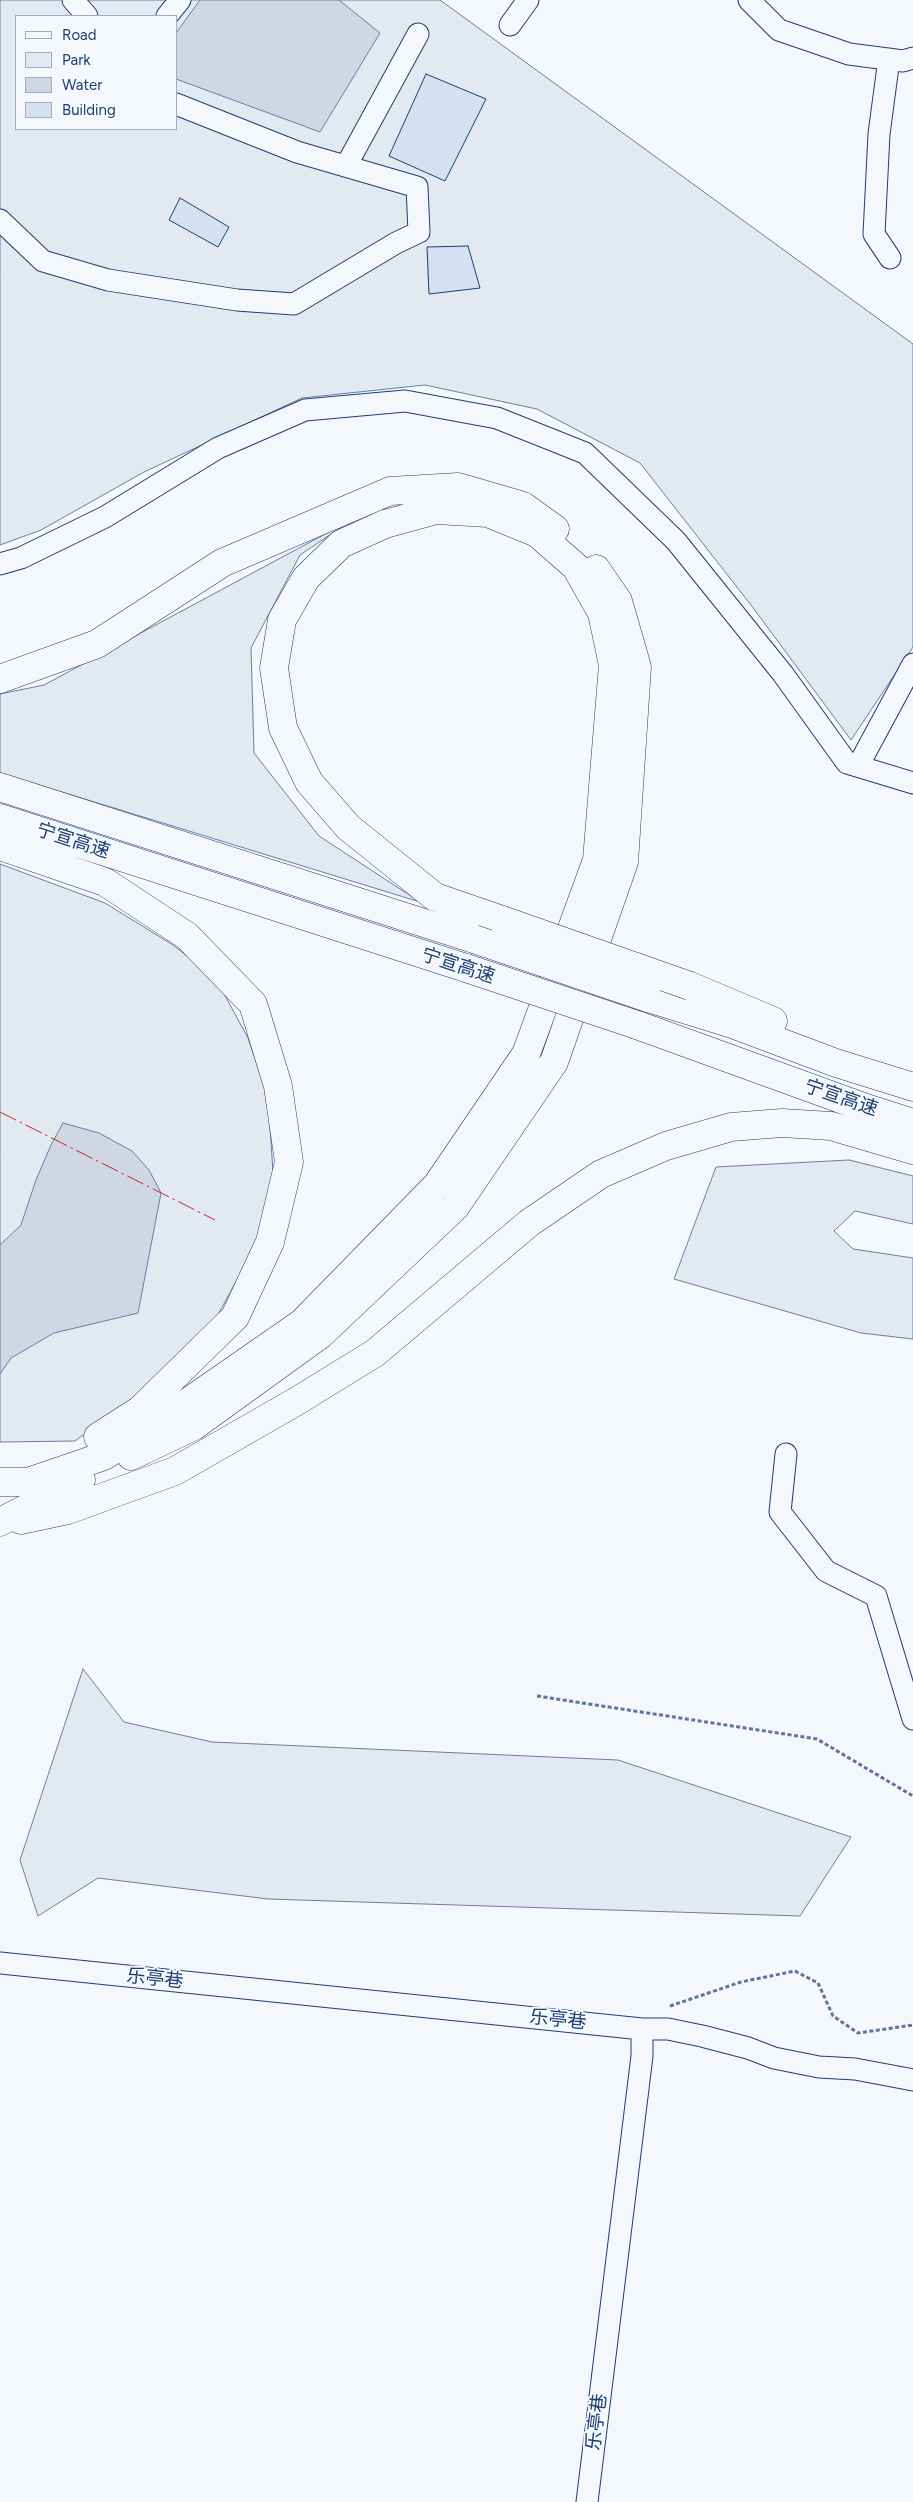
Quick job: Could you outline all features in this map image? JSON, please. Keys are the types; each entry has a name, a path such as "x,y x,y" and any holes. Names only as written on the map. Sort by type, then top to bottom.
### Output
{"highway":[{"path":"0,679 97,644 222,564 390,491 458,487 523,506 579,545 618,601 637,667 624,862 554,1062 455,1207 320,1335 194,1426 50,1494 0,1523"},
{"path":"0,1482 28,1482 104,1456 168,1416 302,1322 437,1185 526,1054 597,860 613,665 602,613 576,568 537,533 488,513 436,510 385,524 341,544 306,578 282,620 274,668 283,728 309,782 348,827 435,897 502,920 690,986 913,1079"},
{"name":"宁宣高速","path":"0,787 474,939 648,998 732,1024 836,1063 913,1087"},
{"name":"宁宣高速","path":"0,818 637,1025 862,1107 913,1123"},
{"path":"0,846 105,882 187,936 253,1004 278,1086 289,1162 270,1242 235,1317 140,1410 28,1482"},
{"path":"0,1523 68,1510 175,1471 297,1401 375,1353 529,1222 602,1174 666,1146 731,1127 782,1123 831,1126 913,1150"}],"street":[{"path":"73,0 86,15"},
{"path":"168,15 180,0"},
{"path":"510,24 528,0"},
{"path":"750,0 779,30 849,54 903,62 913,58"},
{"path":"346,166 418,34"},
{"path":"889,60 879,134 874,234 890,258"},
{"path":"0,220 44,262 108,280 236,300 294,304 388,247 419,232 417,187 297,152 178,105"},
{"path":"0,564 21,558 105,517 218,448 305,410 405,400 497,418 585,452 669,534 783,674 847,763 913,783"},
{"path":"858,766 913,664"},
{"path":"786,1454 780,1512 826,1571 876,1596 913,1718"},
{"name":"乐亭巷","path":"0,1963 642,2029 642,2056 587,2502"},
{"path":"642,2029 668,2029 702,2036 748,2048 774,2058 801,2064 855,2069 913,2080"}],"path":[{"path":"537,1696 817,1739 913,1796"},
{"path":"670,2006 742,1982 795,1971 818,1982 833,2016 858,2033 913,2025"}],"green space":[{"path":"0,0 440,0 913,344 913,647 851,740 751,605 640,463 537,409 425,385 302,398 144,472 41,530 0,545"},
{"path":"355,518 300,555 251,648 254,753 319,836 420,902 0,773 0,694 44,685"},
{"path":"0,864 105,903 173,945 216,979 248,1038 268,1097 273,1172 258,1241 213,1324 150,1385 75,1441 0,1442"},
{"path":"849,1160 913,1176 913,1224 855,1211 834,1231 853,1249 913,1258 913,1339 861,1333 674,1279 716,1167"},
{"path":"83,1669 124,1722 212,1742 618,1760 851,1837 800,1916 268,1899 98,1878 38,1916 20,1860"}],"water":[{"path":"200,0 339,0 380,33 320,132 178,80 178,30"},
{"path":"63,1123 99,1133 132,1151 149,1170 161,1193 138,1313 54,1333 11,1358 0,1374 0,1245 21,1225 36,1180"}],"building":[{"path":"426,74 486,99 445,181 389,156"},
{"path":"180,198 229,227 218,247 169,220"},
{"path":"468,246 480,288 429,294 427,247"}],"power":[{"path":"0,1112 215,1220"}]}
